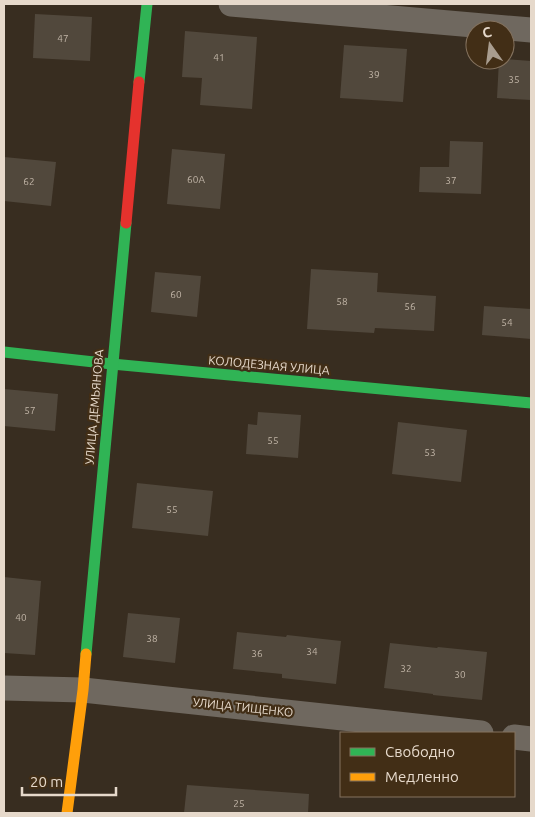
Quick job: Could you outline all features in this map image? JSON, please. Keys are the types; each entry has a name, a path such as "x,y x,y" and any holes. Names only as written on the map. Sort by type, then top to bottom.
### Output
{"street":[{"name":"УЛИЦА ДЕМЬЯНОВА","path":"67,813 83,690 147,4"},
{"path":"231,4 531,30"},
{"name":"КОЛОДЕЗНАЯ УЛИЦА","path":"4,352 112,364 531,403"},
{"name":"УЛИЦА ТИЩЕНКО","path":"4,688 83,690 472,732"},
{"path":"515,737 531,739"}],"building":[{"path":"35,14 92,17 90,61 33,58"},
{"path":"185,31 257,37 252,109 200,105 202,78 182,77"},
{"path":"344,45 407,49 403,102 340,98"},
{"path":"515,60 531,61 531,100 497,98 498,70 515,70"},
{"path":"450,141 483,142 481,194 419,192 420,167 449,167"},
{"path":"172,149 225,154 220,209 167,204"},
{"path":"4,157 56,162 51,206 4,201"},
{"path":"311,269 378,273 377,292 436,296 434,331 375,328 374,333 307,329"},
{"path":"155,272 201,276 197,317 151,312"},
{"path":"484,306 531,309 531,339 482,335"},
{"path":"4,389 58,394 55,431 4,426"},
{"path":"258,412 301,415 298,458 246,454 248,424 257,425"},
{"path":"398,422 467,430 461,482 392,474"},
{"path":"137,483 213,491 208,536 132,528"},
{"path":"4,577 41,581 35,655 4,653"},
{"path":"128,613 180,618 175,663 123,657"},
{"path":"237,632 341,641 336,684 282,678 282,674 233,669"},
{"path":"390,643 487,652 482,700 384,688"},
{"path":"187,785 309,794 308,813 184,813"}],"traffic: fast":[{"path":"139,82 147,4"},
{"path":"86,654 126,223"},
{"path":"4,352 112,364 531,403"}],"traffic: slow":[{"path":"67,813 86,654"}],"traffic: jam":[{"path":"126,223 139,82"}]}
